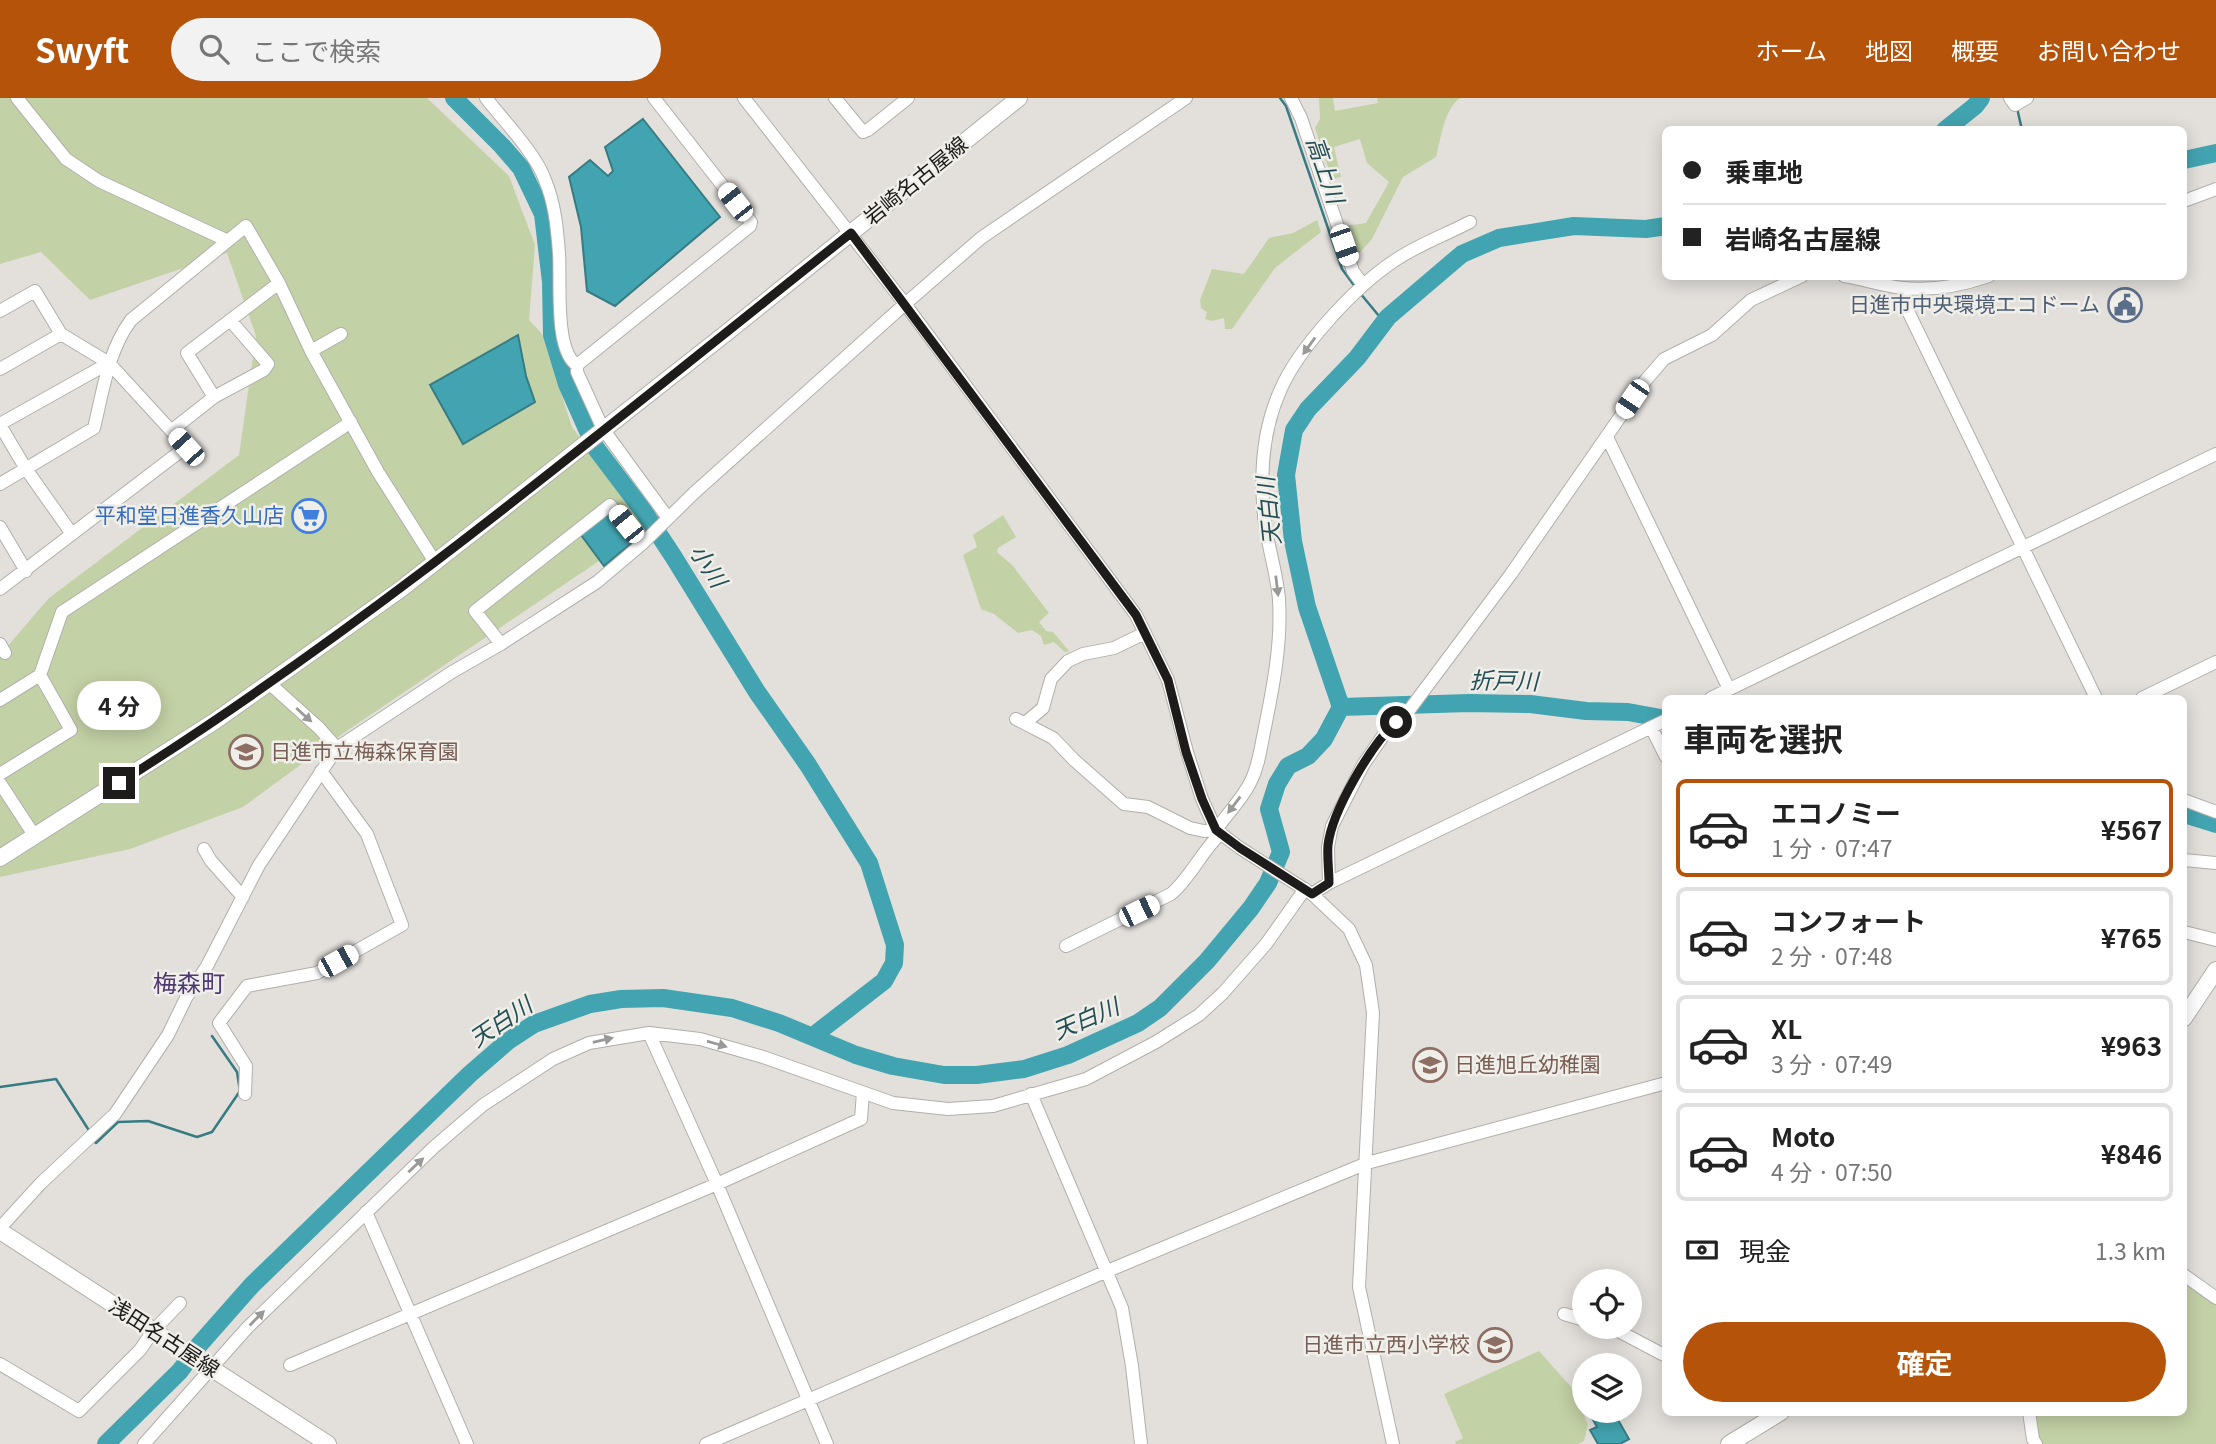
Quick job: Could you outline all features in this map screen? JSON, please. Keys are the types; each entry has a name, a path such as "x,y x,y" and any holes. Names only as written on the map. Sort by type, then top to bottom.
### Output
{"main road":[{"name":"岩崎名古屋線","path":"0,858 270,684 435,562 1018,98"},
{"path":"2187,1014 2216,970"},
{"name":"浅田名古屋線","path":"0,1229 328,1444"},
{"path":"1729,1444 1759,1418"}],"street":[{"path":"17,98 66,159 99,181 226,240"},
{"path":"486,98 545,177 556,215 562,341 569,361 577,365"},
{"path":"577,365 693,273 751,222 654,98"},
{"path":"744,98 905,304 1136,615 1168,680 1186,752 1202,799 1218,831 1308,891 1349,929 1366,965 1373,1013 1359,1287 1393,1444"},
{"path":"835,98 863,132 906,98"},
{"path":"0,1229 41,1184 115,1114 168,1035 260,865 337,748 452,672 597,582 981,238 1186,98"},
{"path":"1291,98 1301,118 1359,289"},
{"path":"2010,98 2015,105 2027,98"},
{"path":"2187,200 2215,194"},
{"path":"1066,946 1171,894 1181,886 1250,784 1256,768 1272,689 1279,622 1279,600 1264,518 1263,492 1265,448 1272,412 1280,390 1314,338 1359,289 1396,260 1469,222"},
{"path":"0,484 94,428 109,363 121,334 131,320 246,226 279,283 311,351 378,472 435,562"},
{"path":"1329,883 1328,847 1332,826 1363,765 1385,733 1410,709 1511,574 1645,381 1664,359 1712,335 1751,300 1794,280"},
{"path":"1864,280 1903,288 1938,287 1978,280"},
{"path":"214,397 187,353 279,283"},
{"path":"1903,288 1905,305 2095,695"},
{"path":"0,311 35,291 61,334 109,363 186,447 0,589"},
{"path":"171,431 214,397 264,370 268,364 230,320"},
{"path":"0,369 61,334"},
{"path":"311,351 341,334"},
{"path":"72,534 26,468 0,424 109,363"},
{"path":"577,365 577,372 600,432 666,521"},
{"path":"0,700 40,675 62,612 351,422"},
{"path":"1607,437 1729,689"},
{"path":"1717,695 2216,454"},
{"path":"501,643 475,611 610,505 646,540"},
{"path":"0,527 26,571"},
{"path":"1145,632 1114,648 1083,654 1068,661 1051,679 1043,708 1021,721 1053,738 1124,804 1148,807 1190,828 1218,831"},
{"path":"2148,695 2216,662"},
{"path":"0,774 71,730 40,675"},
{"path":"270,684 337,748"},
{"path":"144,1444 247,1328 366,1212 483,1105 553,1059 589,1043 649,1033 700,1039 763,1057 893,1103 948,1109 993,1106 1086,1079 1199,1015 1223,993 1308,891 1662,722"},
{"path":"1651,727 1662,749"},
{"path":"245,1094 246,1066 219,1023 247,986 317,973 402,925 366,834 321,771"},
{"path":"0,783 34,835"},
{"path":"2187,801 2216,812"},
{"path":"204,849 211,862 243,897"},
{"path":"2187,860 2216,863"},
{"path":"2187,933 2216,940"},
{"path":"649,1033 717,1184 827,1444"},
{"path":"706,1444 1105,1272 1367,1163 1662,1084"},
{"path":"290,1365 717,1184 861,1119 863,1093"},
{"path":"1031,1094 1122,1308 1141,1444"},
{"path":"366,1212 412,1312 467,1444"},
{"path":"2187,1277 2216,1298"},
{"path":"0,1364 79,1410 140,1350 153,1331 180,1303"},
{"path":"1564,1314 1572,1316"},
{"path":"1634,1339 1662,1354"},
{"path":"2030,1416 2036,1444"}],"green space":[{"path":"0,98 427,98 509,176 535,245 529,320 542,334 572,427 648,528 348,730 243,807 130,849 0,877 0,655 49,598 239,455 256,336 227,253 90,300 41,252 0,264"},
{"path":"1319,98 1333,98 1335,111 1378,103 1377,98 1460,98 1450,109 1436,157 1403,177 1372,239 1356,257 1346,226 1366,223 1389,182 1367,163 1360,139 1334,147 1341,177 1332,179 1315,128 1320,119"},
{"path":"1317,220 1321,232 1275,268 1232,329 1225,329 1224,318 1212,321 1205,319 1207,312 1201,308 1200,300 1212,269 1244,274 1269,238 1293,233"},
{"path":"1003,515 1016,537 998,548 997,552 1013,566 1049,613 1039,622 1046,631 1053,632 1069,651 1065,652 1054,642 1044,645 1041,636 1032,630 1018,633 994,614 981,609 963,555 977,547 973,535"},
{"path":"2187,1283 2216,1302 2216,1444 2041,1444 2037,1438 2033,1416 2187,1416"},
{"path":"1539,1351 1572,1388 1572,1423 1587,1423 1584,1441 1578,1444 1456,1444 1455,1442 1463,1438 1444,1394"}],"water":[{"path":"643,119 720,217 615,306 587,291 581,227 569,177 590,160 608,176 613,171 605,147"},
{"path":"518,335 526,376 535,402 463,444 430,385"},
{"path":"610,509 633,542 604,566 581,535"},
{"path":"1595,1423 1620,1423 1629,1439 1620,1444 1598,1444 1590,1430 1597,1427"}],"waterway":[{"name":"小川","path":"454,98 521,168 543,214 551,282 552,335 567,384 595,447 673,556 757,692 808,765 869,863 895,945 894,963 884,981 813,1036"},
{"name":"高上川","path":"1280,98 1286,106 1342,269 1356,288"},
{"path":"1950,126 1981,98"},
{"path":"2017,108 2021,126"},
{"name":"天白川","path":"2187,159 2216,153"},
{"name":"天白川","path":"106,1444 180,1371 199,1345 252,1285 470,1074 508,1041 534,1024 590,1004 621,999 663,998 732,1008 779,1023 856,1055 893,1066 944,1075 977,1075 1024,1069 1068,1055 1138,1023 1160,1008 1207,961 1268,883 1281,852 1269,809 1277,784 1288,766 1308,756 1324,739 1341,707 1307,607 1293,541 1286,475 1294,430 1308,409 1357,358 1388,317 1462,254 1499,238 1574,226 1646,229 1662,227"},
{"name":"高上川","path":"1360,293 1384,322"},
{"name":"折戸川","path":"1341,707 1530,704 1586,711 1628,712 1662,718"},
{"name":"折戸川","path":"2187,815 2216,824"},
{"path":"93,1138 96,1143 118,1122 148,1121 197,1137 212,1132 240,1091 237,1072 212,1036"},
{"path":"0,1087 56,1079 90,1132"}],"place":[{"name":"日進市中央環境エコドーム","path":"2125,305"},
{"name":"平和堂日進香久山店","path":"309,516"},
{"name":"日進市立梅森保育園","path":"246,752"},
{"name":"日進旭丘幼稚園","path":"1430,1065"},
{"name":"日進市立西小学校","path":"1495,1345"}],"district":[{"name":"梅森町","path":"189,984"}],"route":[{"path":"119,783 266,687 401,589 851,233 1136,615 1168,680 1186,752 1216,830 1312,894 1329,883 1328,847 1332,826 1363,765 1396,722"}]}
